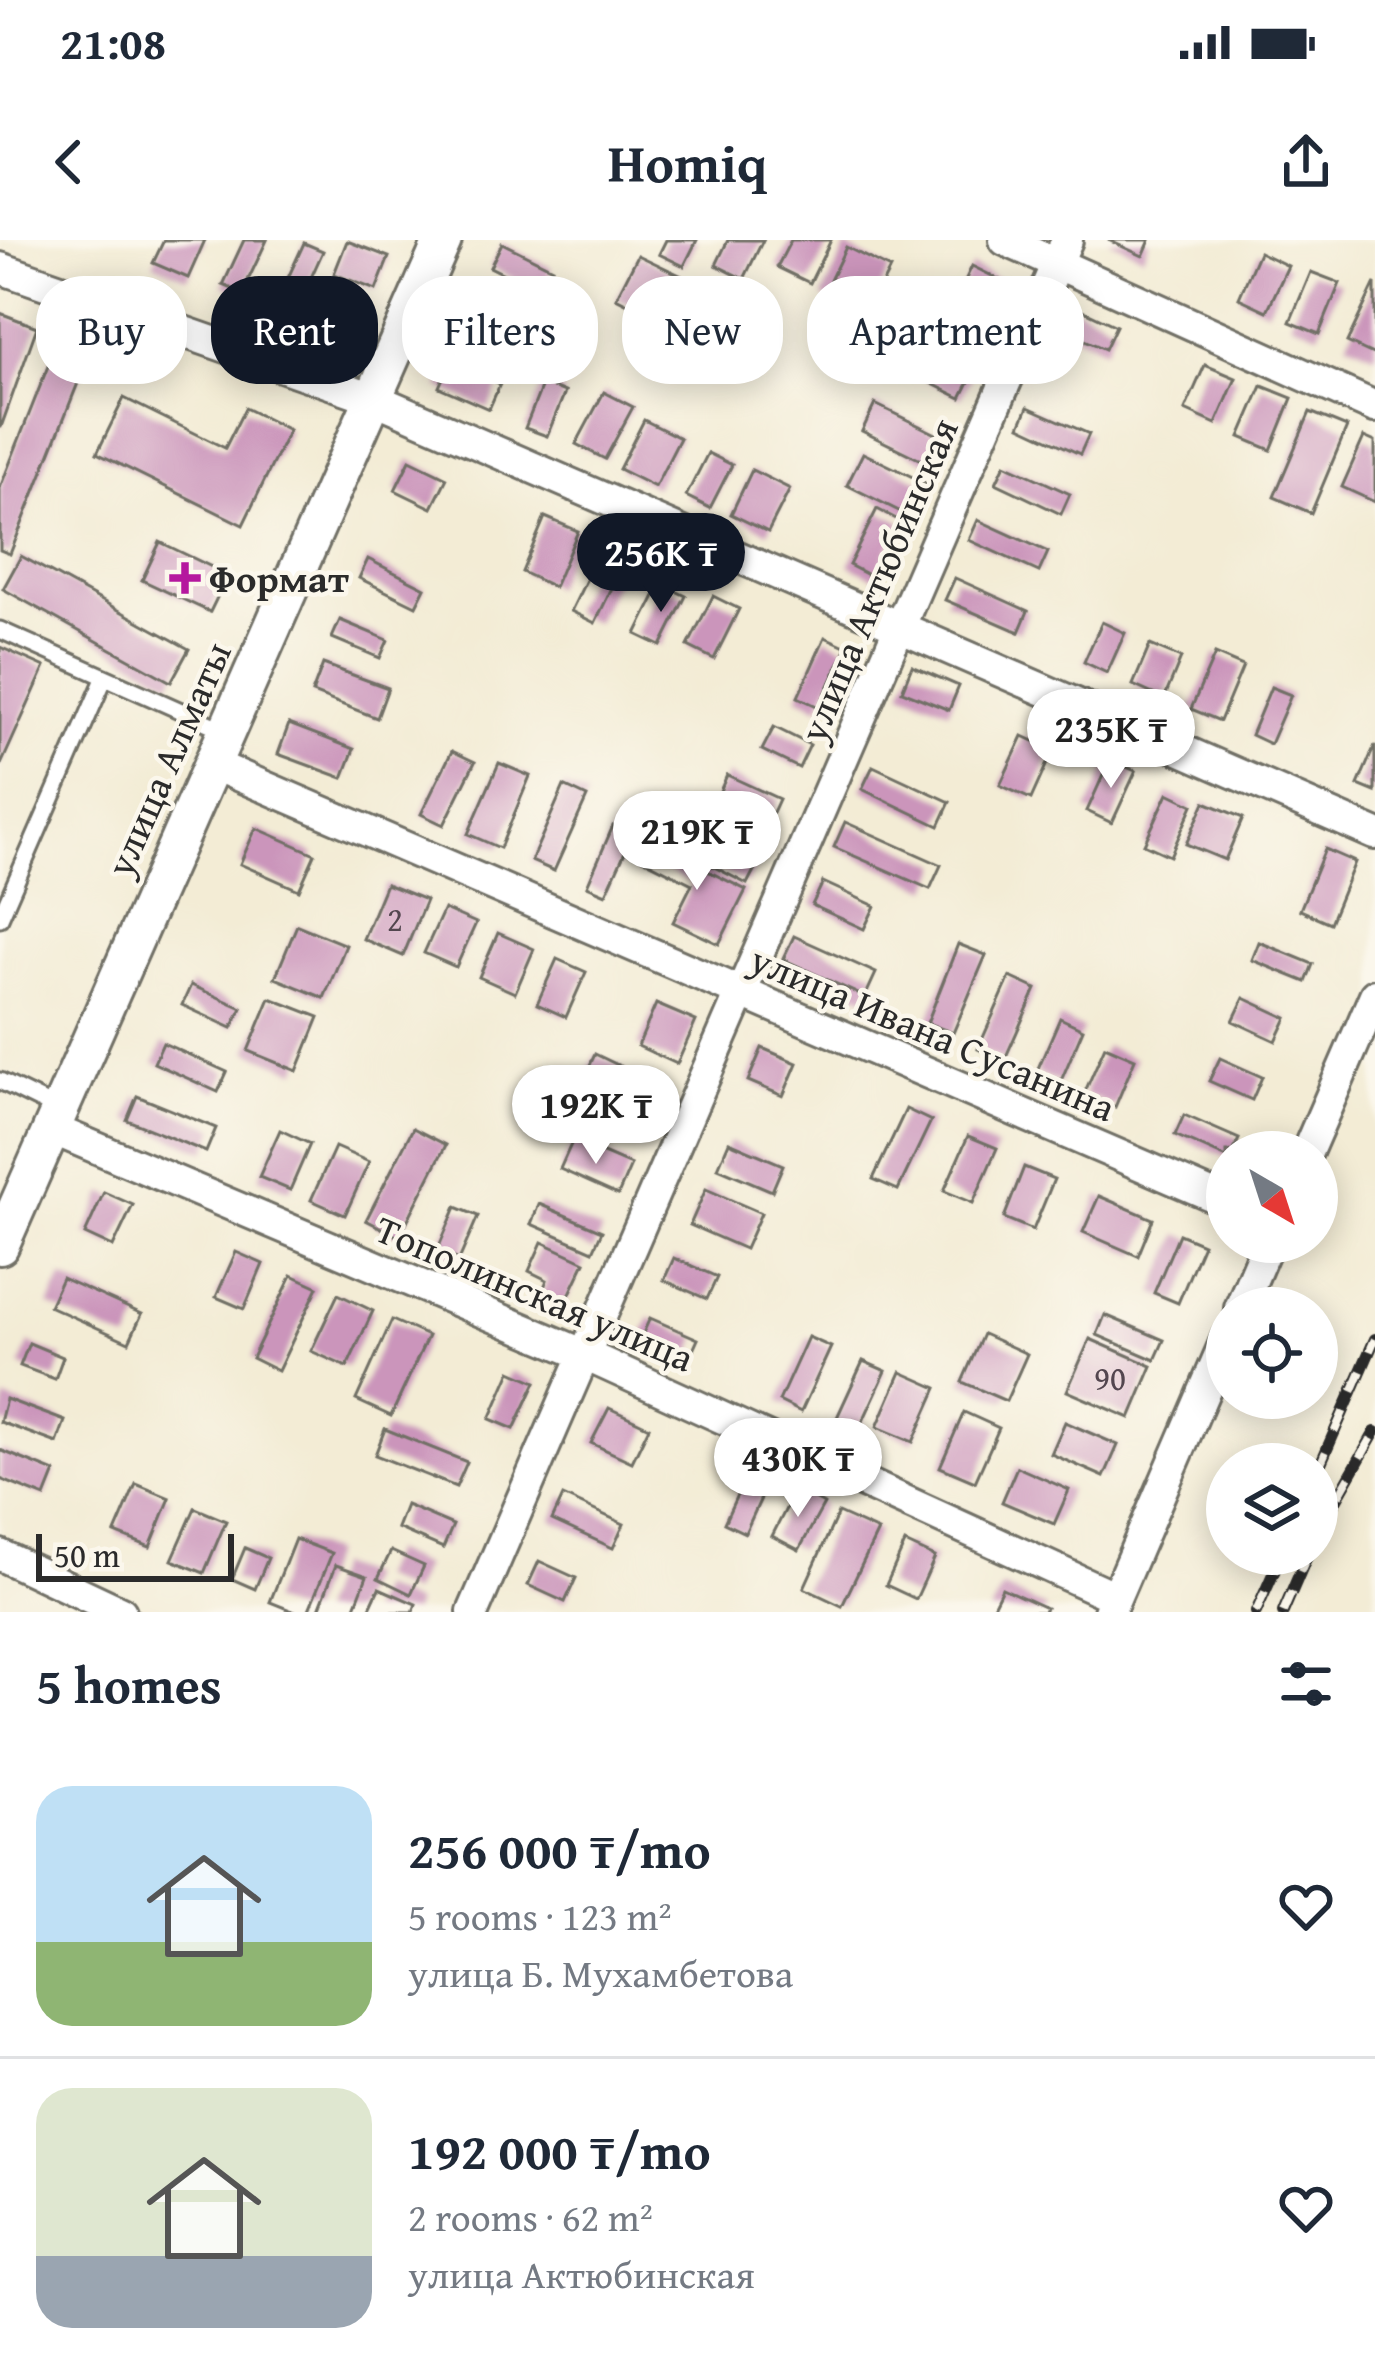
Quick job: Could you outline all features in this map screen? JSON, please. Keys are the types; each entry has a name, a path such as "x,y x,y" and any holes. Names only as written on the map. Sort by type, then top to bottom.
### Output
{"street":[{"name":"улица Алматы","path":"0,1246 443,240"},
{"path":"1005,240 1063,251 1375,407"},
{"name":"улица Актюбинская","path":"473,1612 1063,251"},
{"path":"0,268 373,398 1375,834"},
{"name":"улица Ивана Сусанина","path":"219,748 742,994 1206,1193"},
{"path":"1316,1131 1375,995"},
{"name":"Тополинская улица","path":"56,1119 585,1355 1112,1605"},
{"path":"1112,1605 1206,1387"},
{"path":"0,1555 121,1612"}],"lane":[{"path":"0,630 104,679 219,748"},
{"path":"0,918 104,679"},
{"path":"0,1081 56,1119"}],"building":[{"path":"164,240 205,240 188,278 153,263"},
{"path":"244,240 267,240 250,276 227,276"},
{"path":"666,240 697,240 684,266 659,254"},
{"path":"728,240 763,240 745,276 716,265"},
{"path":"791,240 831,240 807,282 777,267"},
{"path":"1108,240 1150,240 1143,256"},
{"path":"347,241 389,257 378,285 378,276 334,274"},
{"path":"304,243 323,251 312,276 289,276"},
{"path":"502,243 552,268 548,276 508,276 490,267"},
{"path":"846,247 890,269 886,276 832,276"},
{"path":"1259,252 1288,266 1267,311 1239,298"},
{"path":"638,255 682,276 627,276"},
{"path":"972,266 992,276 967,276"},
{"path":"1311,272 1340,283 1319,334 1290,322"},
{"path":"1375,283 1375,355 1347,342"},
{"path":"1084,311 1116,326 1105,349 1084,339"},
{"path":"0,313 36,330 0,427"},
{"path":"1205,365 1236,378 1216,424 1185,410"},
{"path":"41,384 78,384 10,554 0,550 0,488"},
{"path":"440,384 500,384 489,409"},
{"path":"543,384 565,392 547,436 525,428"},
{"path":"933,384 968,384 961,398"},
{"path":"1262,386 1292,398 1271,450 1240,437"},
{"path":"604,392 633,407 605,459 576,444"},
{"path":"124,398 225,448 245,408 289,430 243,525 97,453"},
{"path":"875,404 944,438 931,465 862,431"},
{"path":"1028,407 1089,434 1080,454 1020,426"},
{"path":"1310,412 1347,427 1311,513 1274,497"},
{"path":"644,420 680,438 655,487 619,469"},
{"path":"1364,437 1375,442 1375,502 1342,487"},
{"path":"708,453 732,465 710,508 686,496"},
{"path":"863,453 927,484 911,517 847,485"},
{"path":"410,460 447,478 432,508 395,490"},
{"path":"1005,464 1070,494 1061,514 996,483"},
{"path":"752,470 790,489 768,532 731,514"},
{"path":"877,509 902,522 874,578 849,565"},
{"path":"545,517 578,531 554,587 522,572"},
{"path":"978,520 1048,552 1039,572 969,540"},
{"name":"Формат","path":"160,542 228,575 210,612 142,580"},
{"path":"602,547 626,559 595,623 571,611"},
{"path":"21,556 189,649 171,682 3,589"},
{"path":"368,559 425,588 416,606 359,578"},
{"path":"955,578 1028,611 1019,632 945,600"},
{"path":"661,584 686,596 661,646 636,634"},
{"path":"713,596 739,609 714,659 688,646"},
{"path":"340,620 388,640 380,658 332,638"},
{"path":"1102,622 1125,633 1107,673 1084,662"},
{"path":"825,637 847,647 819,707 798,697"},
{"path":"1150,645 1181,658 1164,699 1133,685"},
{"path":"0,647 45,667 0,767"},
{"path":"1215,654 1243,666 1220,721 1191,709"},
{"path":"323,664 388,688 377,718 312,693"},
{"path":"912,666 959,686 949,710 902,691"},
{"path":"1271,687 1291,695 1270,744 1251,735"},
{"path":"289,724 354,749 343,778 278,754"},
{"path":"774,727 810,745 799,768 762,750"},
{"path":"1023,736 1053,750 1031,799 1000,785"},
{"path":"1375,745 1375,792 1358,785"},
{"path":"452,751 475,762 444,825 421,814"},
{"path":"1110,760 1136,771 1112,823 1087,811"},
{"path":"499,763 530,776 500,848 468,834"},
{"path":"873,766 950,802 939,826 862,789"},
{"path":"727,775 779,799 769,821 717,798"},
{"path":"564,786 587,797 554,871 531,861"},
{"path":"1168,793 1193,805 1170,856 1144,844"},
{"path":"1205,802 1243,818 1225,860 1186,844"},
{"path":"682,816 761,857 747,884 668,843"},
{"path":"845,822 941,865 930,889 834,847"},
{"path":"613,826 633,834 606,894 587,886"},
{"path":"256,828 315,854 299,890 240,864"},
{"path":"639,837 746,890 719,944 673,922 692,884 631,853"},
{"path":"1325,849 1355,862 1330,923 1300,910"},
{"path":"823,882 875,906 864,929 812,905"},
{"path":"386,884 426,900 403,956 363,939"},
{"path":"444,909 476,923 456,967 424,953"},
{"path":"297,925 346,945 324,998 275,978"},
{"path":"498,933 534,949 515,993 479,977"},
{"path":"794,936 876,973 865,997 783,959"},
{"path":"1259,942 1313,964 1306,982 1252,960"},
{"path":"958,944 986,955 953,1033 927,1023"},
{"path":"557,959 586,972 566,1017 537,1004"},
{"path":"1010,977 1036,989 1004,1061 978,1049"},
{"path":"191,985 242,1008 232,1028 182,1005"},
{"path":"270,998 319,1017 297,1071 248,1051"},
{"path":"1244,998 1287,1018 1276,1041 1233,1021"},
{"path":"656,1004 696,1021 677,1064 638,1046"},
{"path":"1060,1018 1083,1029 1060,1083 1036,1073"},
{"path":"163,1043 227,1072 218,1092 154,1063"},
{"path":"1105,1046 1135,1059 1115,1107 1084,1094"},
{"path":"762,1048 797,1063 783,1096 748,1081"},
{"path":"595,1054 624,1068 619,1079 650,1093 632,1130 573,1102"},
{"path":"1220,1058 1262,1077 1252,1100 1209,1081"},
{"path":"137,1096 216,1128 206,1152 127,1120"},
{"path":"906,1109 931,1121 898,1190 873,1179"},
{"path":"1184,1115 1221,1131 1206,1131 1206,1149 1175,1135"},
{"path":"413,1128 446,1145 399,1237 366,1220"},
{"path":"280,1130 310,1144 290,1190 259,1177"},
{"path":"968,1136 997,1148 973,1203 944,1191"},
{"path":"573,1140 631,1165 618,1195 560,1169"},
{"path":"729,1142 783,1165 772,1191 718,1168"},
{"path":"335,1147 369,1162 345,1215 311,1200"},
{"path":"1024,1167 1054,1179 1033,1230 1004,1218"},
{"path":"706,1189 761,1213 745,1249 690,1225"},
{"path":"104,1192 133,1205 113,1247 85,1234"},
{"path":"1099,1196 1153,1219 1138,1256 1083,1232"},
{"path":"539,1204 602,1231 593,1251 531,1224"},
{"path":"456,1207 478,1216 459,1260 437,1251"},
{"path":"1179,1234 1203,1244 1178,1303 1154,1293"},
{"path":"542,1242 585,1262 563,1308 540,1297 547,1280 529,1271"},
{"path":"236,1252 263,1264 244,1309 216,1297"},
{"path":"674,1258 717,1277 707,1299 664,1280"},
{"path":"292,1275 318,1287 278,1371 252,1358"},
{"path":"62,1278 142,1314 129,1342 49,1306"},
{"path":"338,1294 373,1311 347,1367 311,1351"},
{"path":"1105,1315 1164,1340 1155,1360 1097,1335"},
{"path":"650,1318 698,1339 688,1361 640,1340"},
{"path":"392,1320 428,1336 391,1416 356,1400"},
{"path":"983,1334 1027,1354 1006,1401 962,1382"},
{"path":"808,1337 831,1347 801,1412 779,1401"},
{"path":"1090,1339 1152,1366 1130,1418 1067,1391"},
{"path":"29,1343 63,1357 55,1379 20,1366"},
{"path":"863,1361 886,1371 857,1434 834,1424"},
{"path":"511,1371 536,1382 514,1429 490,1419"},
{"path":"901,1372 937,1388 913,1442 877,1427"},
{"path":"6,1399 65,1421 57,1443 0,1422"},
{"path":"609,1408 649,1427 632,1462 591,1443"},
{"path":"964,1412 999,1428 975,1482 940,1467"},
{"path":"1065,1422 1118,1445 1104,1477 1051,1454"},
{"path":"385,1429 467,1462 456,1487 375,1455"},
{"path":"0,1450 55,1472 45,1497 0,1479"},
{"path":"1017,1467 1069,1490 1054,1524 1002,1502"},
{"path":"748,1471 769,1481 745,1533 724,1523"},
{"path":"136,1484 170,1498 150,1547 115,1533"},
{"path":"796,1489 824,1504 799,1550 772,1536"},
{"path":"563,1496 624,1524 613,1548 552,1520"},
{"path":"406,1505 453,1525 443,1548 397,1528"},
{"path":"195,1508 226,1521 204,1573 172,1560"},
{"path":"838,1513 878,1531 842,1606 804,1588"},
{"path":"295,1539 332,1553 308,1612 270,1602"},
{"path":"905,1543 935,1557 916,1599 886,1585"},
{"path":"245,1548 268,1558 255,1589 232,1579"},
{"path":"391,1551 424,1566 411,1594 378,1578"},
{"path":"539,1561 576,1578 565,1602 528,1585"},
{"path":"336,1565 367,1576 353,1612 318,1612"},
{"path":"379,1588 416,1604 413,1612 368,1612"},
{"path":"1002,1588 1046,1608 1044,1612 990,1612"}],"railway":[{"path":"1330,1443 1375,1339"},
{"path":"1338,1497 1375,1432"},
{"path":"1256,1612 1273,1575"},
{"path":"1283,1612 1299,1575"}],"place":[{"name":"Формат","path":"185,578"}]}
